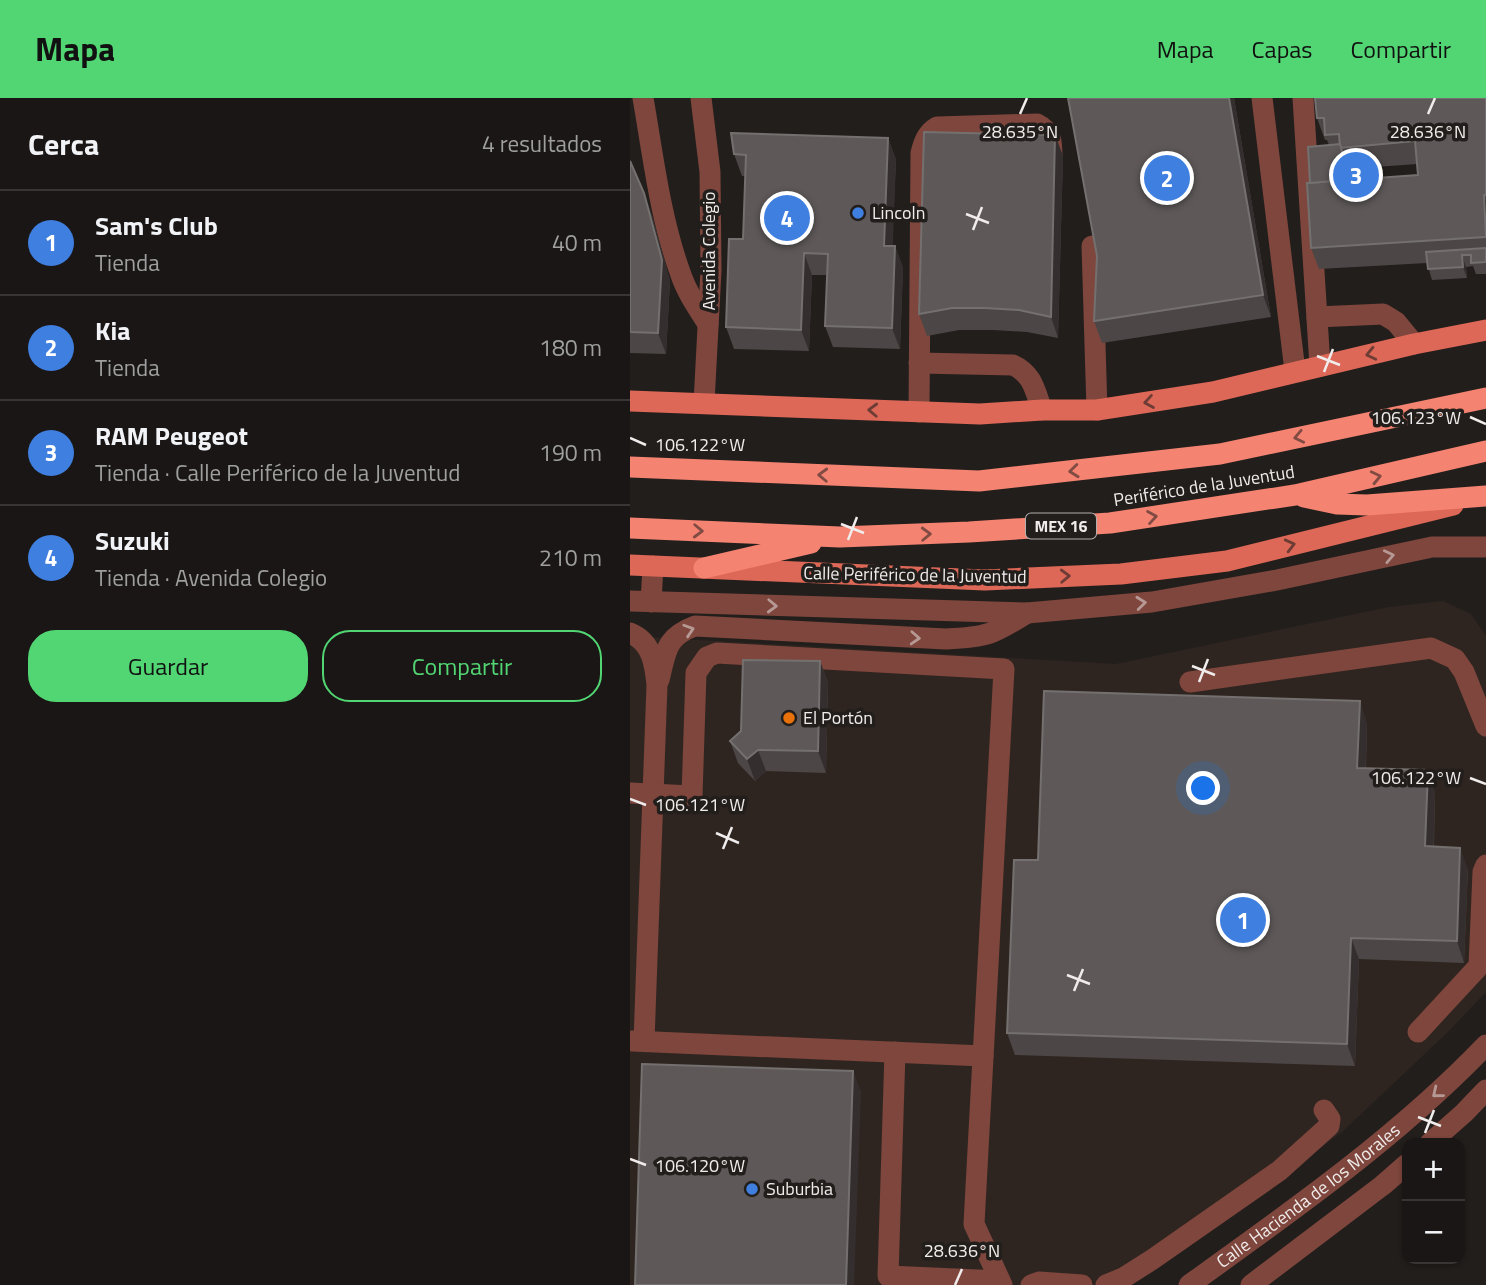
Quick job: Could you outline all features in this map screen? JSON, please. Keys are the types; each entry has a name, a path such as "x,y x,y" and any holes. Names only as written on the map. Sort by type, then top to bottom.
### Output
{"highway":[{"name":"Periférico de la Juventud","path":"630,467 979,481 1220,453 1486,398"},
{"name":"Periférico de la Juventud","path":"630,528 839,537 1110,523 1295,495 1486,452"},
{"path":"1295,495 1337,504 1367,505 1486,496"},
{"path":"704,568 839,537"}],"main road":[{"path":"630,401 980,414 1097,410 1213,391 1486,330"},
{"name":"Calle Periférico de la Juventud","path":"630,565 985,580 1121,574 1227,561 1486,496"}],"street":[{"path":"643,98 654,166 680,272 694,303 708,324"},
{"name":"Avenida Colegio","path":"701,98 709,172 711,270 704,403"},
{"path":"1262,98 1295,371"},
{"path":"1303,98 1320,366"},
{"path":"919,412 923,142 929,132 937,127 1037,124 1046,128 1051,136 1051,181"},
{"path":"1092,246 1097,410"},
{"path":"1317,317 1382,314 1396,323 1414,344"},
{"path":"919,363 1013,365 1023,369 1032,379 1042,410"},
{"path":"653,566 640,602 1027,613 1152,602 1277,580 1432,547 1486,547"},
{"path":"657,685 672,639 679,632 695,626 946,639 984,637 1027,613"},
{"path":"630,633 642,639 648,647 656,666 657,685 653,794 640,852 637,1041 983,1056"},
{"path":"1190,682 1431,648 1455,659 1464,672 1486,726"},
{"path":"630,793 692,796 696,673 707,657 717,653 1004,669 974,1224 1001,1283 888,1276 895,1052"},
{"path":"1418,1032 1479,966 1483,872 1486,865"},
{"name":"Calle Hacienda de los Morales","path":"1189,1285 1294,1210 1448,1084 1486,1045"},
{"path":"1436,1138 1486,1090"},
{"path":"1106,1285 1143,1265 1279,1171 1329,1126 1328,1114 1324,1110"},
{"name":"Calle Hacienda de los Morales","path":"1251,1285 1402,1168"},
{"path":"1031,1285 1039,1282 1082,1285"}],"shaded area":[{"path":"1443,601 1471,614 1486,636 1486,992 1448,1032 1342,1132 1207,1233 1127,1285 630,1285 630,636 1116,664 1389,607"}],"building":[{"path":"1068,98 1229,98 1263,295 1094,321 1097,256"},
{"path":"1315,98 1486,98 1486,237 1311,248 1307,183 1418,175 1415,141 1340,148 1339,134 1325,135 1324,118 1317,118"},
{"path":"924,132 1055,135 1051,317 1019,310 985,308 952,308 919,314"},
{"path":"731,133 888,138 884,246 895,246 892,328 825,326 828,254 804,253 801,330 726,327 729,239 743,239 746,155 734,154"},
{"path":"1340,144 1345,180 1310,183 1308,147"},
{"path":"630,161 644,193 662,260 658,333 630,332"},
{"path":"1486,248 1486,262 1471,263 1471,255 1462,255 1463,267 1428,269 1426,252"},
{"name":"El Portón","path":"743,660 820,661 818,751 758,750 747,759 730,741 741,731"},
{"path":"1044,691 1360,701 1357,768 1428,770 1425,846 1460,848 1457,941 1351,938 1347,1044 1007,1033 1014,860 1038,860"},
{"name":"Suburbia","path":"642,1064 853,1071 846,1285 635,1285"}],"place":[{"name":"RAM Peugeot","path":"1356,175"},
{"name":"Kia","path":"1167,178"},
{"name":"Lincoln","path":"858,213"},
{"name":"Suzuki","path":"787,218"},
{"name":"El Portón","path":"789,718"},
{"name":"Sam's Club","path":"1243,920"},
{"name":"Suburbia","path":"752,1189"}]}
